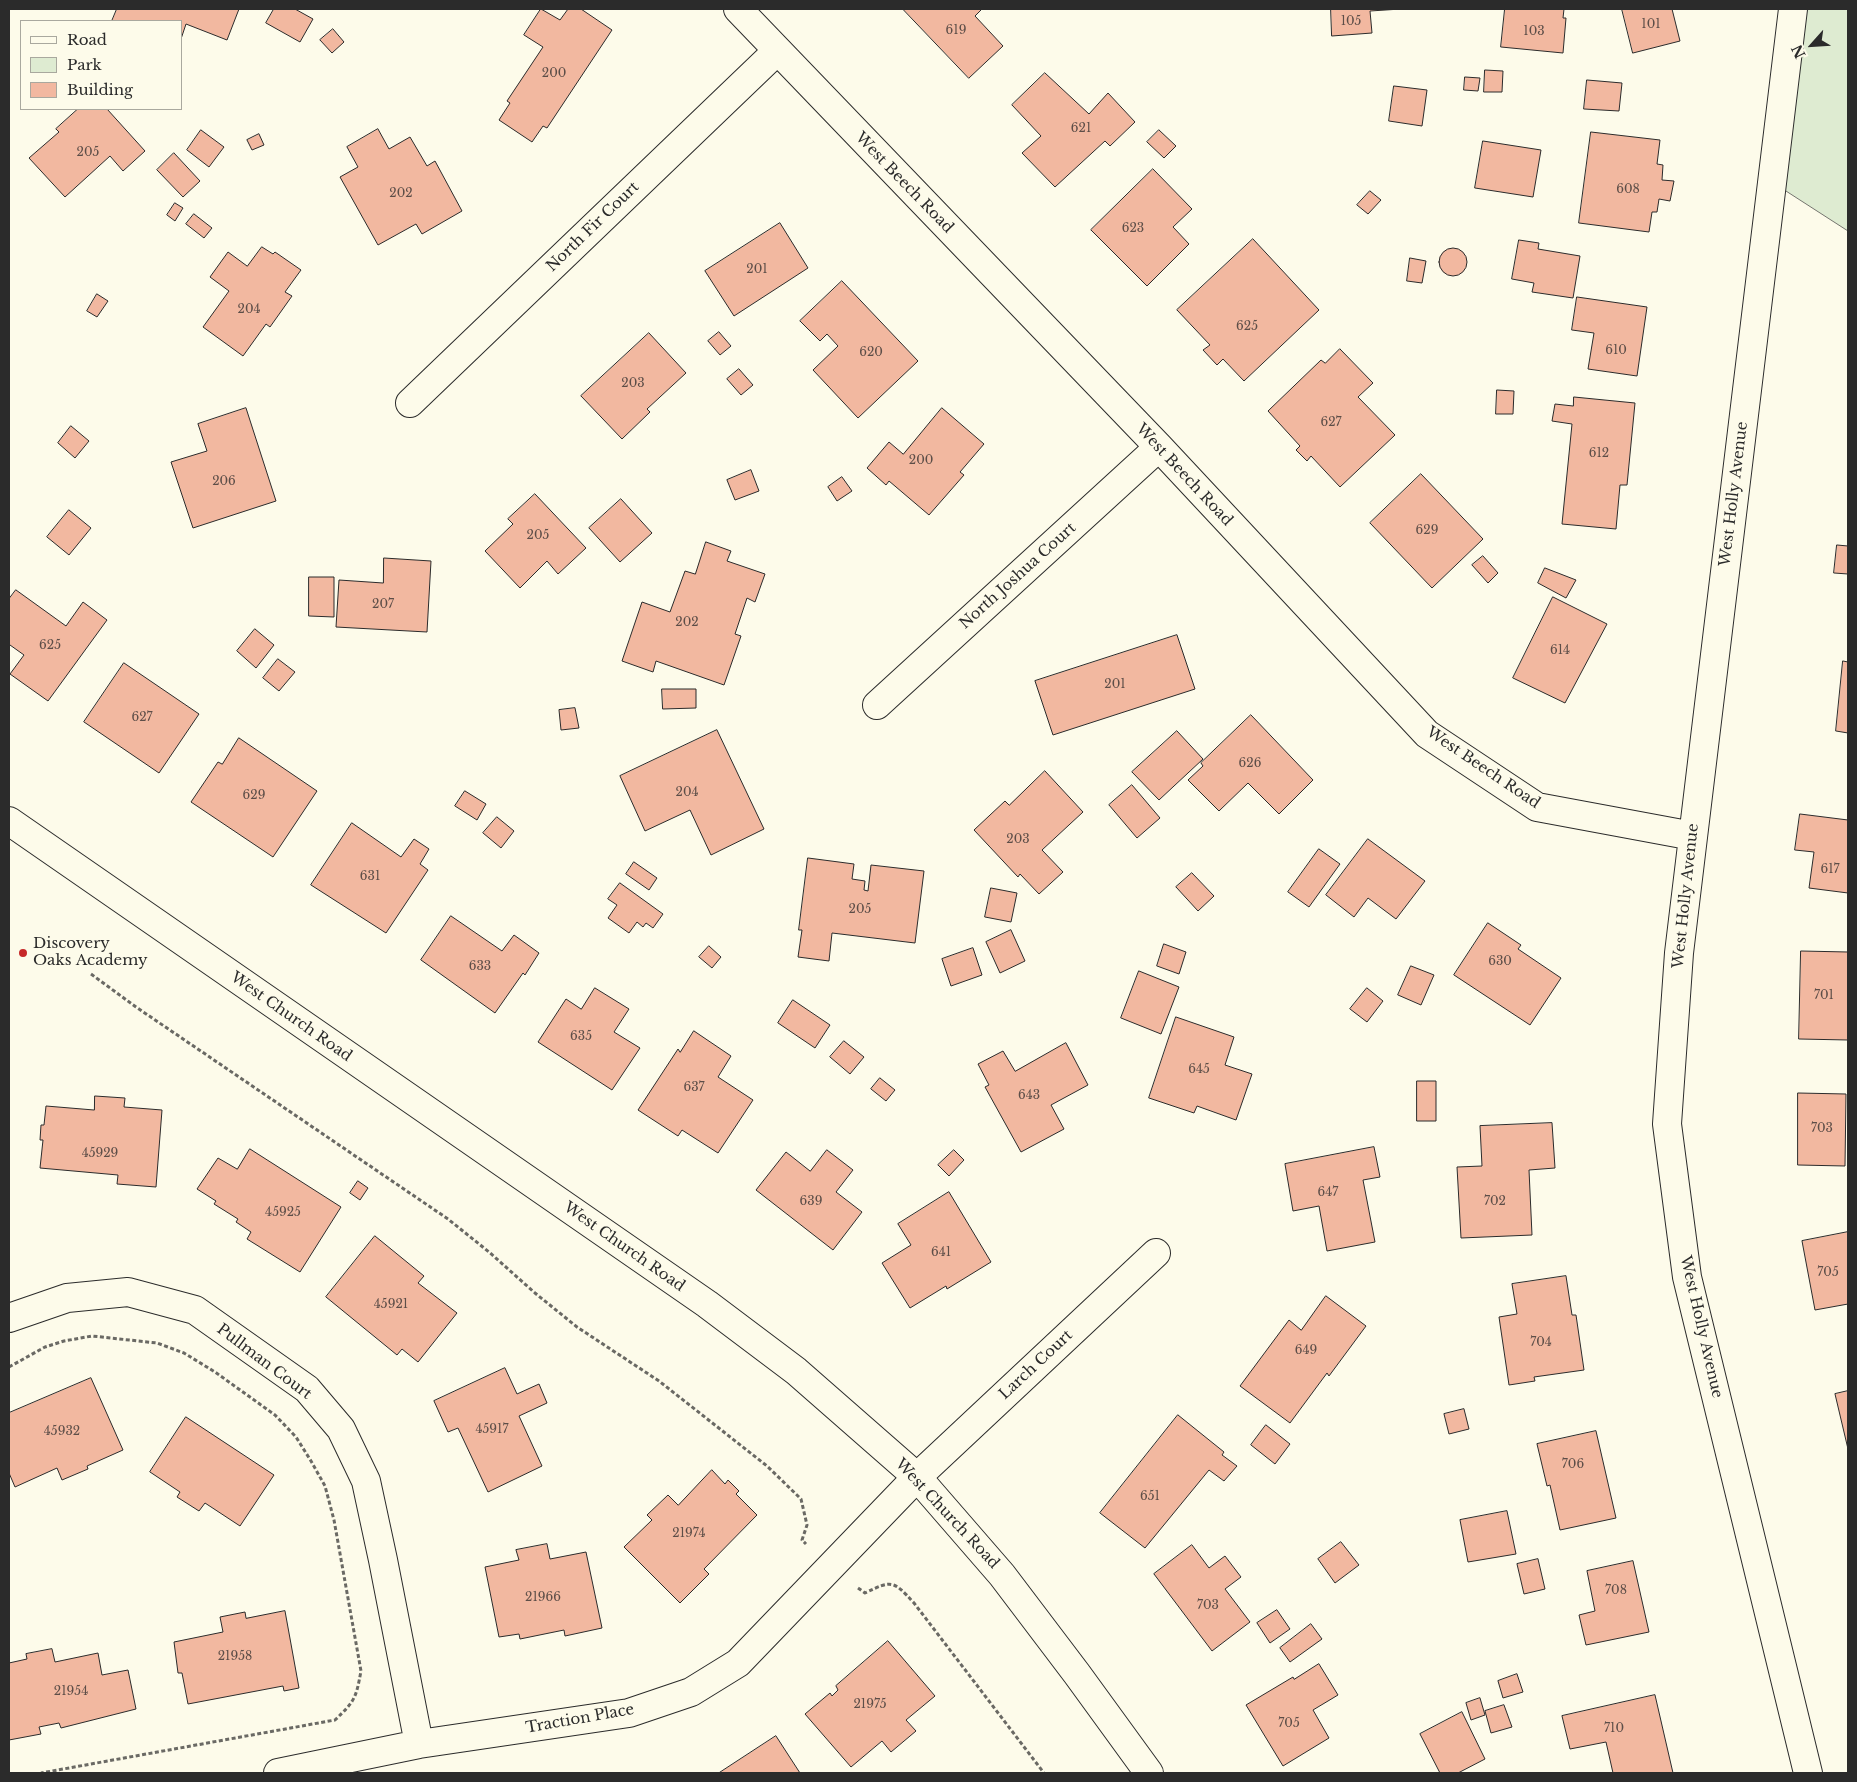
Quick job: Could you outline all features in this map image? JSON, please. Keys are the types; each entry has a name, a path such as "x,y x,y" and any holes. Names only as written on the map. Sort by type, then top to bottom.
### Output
{"street":[{"name":"West Beech Road","path":"738,9 1159,447 1427,734 1537,807 1693,836"},
{"name":"West Holly Avenue","path":"1793,9 1679,954 1667,1124 1687,1277 1808,1773"},
{"name":"North Fir Court","path":"410,403 777,51"},
{"name":"North Joshua Court","path":"877,704 1159,447"},
{"name":"West Church Road","path":"9,821 707,1304 796,1371 917,1478 1002,1575 1077,1674 1148,1773"},
{"name":"Larch Court","path":"917,1478 1156,1253"},
{"name":"Pullman Court","path":"9,1318 67,1298 128,1292 194,1310 307,1389 341,1429 366,1481 419,1744"},
{"name":"Traction Place","path":"278,1773 419,1744 629,1713 691,1692 738,1663 917,1478"}],"path":[{"path":"91,974 448,1219 489,1252 535,1294 577,1327 659,1381 767,1466 801,1499 807,1525 802,1540 808,1545"},
{"path":"9,1368 46,1347 64,1340 92,1336 156,1343 184,1353 215,1372 275,1416 296,1437 325,1486 334,1520 361,1671 357,1693 351,1705 335,1720 41,1773"},
{"path":"854,1584 865,1594 886,1583 898,1586 914,1602 1044,1773"}],"green space":[{"path":"1793,9 1848,9 1848,231 1772,182"}],"building":[{"path":"117,9 239,9 227,40 186,24 182,36 182,20 112,20"},
{"path":"274,9 295,9 313,19 300,42 266,23"},
{"path":"541,9 560,20 568,9 581,9 612,30 547,128 543,126 532,142 499,120 510,103 507,101 543,47 524,35"},
{"path":"903,9 982,9 975,16 1003,46 969,78"},
{"path":"1331,9 1401,9 1370,11 1372,33 1332,36"},
{"path":"1505,9 1564,9 1563,18 1566,18 1563,53 1501,47"},
{"path":"1622,9 1672,9 1680,41 1633,53"},
{"path":"333,29 344,42 332,53 320,40"},
{"path":"1485,70 1503,71 1502,92 1484,92"},
{"path":"1045,73 1089,114 1108,93 1135,122 1110,146 1105,141 1055,187 1022,153 1041,136 1012,105"},
{"path":"1465,77 1480,78 1478,91 1464,90"},
{"path":"1587,80 1622,83 1619,111 1584,109"},
{"path":"1394,86 1427,90 1422,126 1389,121"},
{"path":"77,110 108,110 145,151 123,171 110,156 65,197 29,158 59,132 56,129"},
{"path":"378,129 389,149 410,137 427,166 435,161 462,211 422,234 416,224 378,245 340,177 358,167 347,147"},
{"path":"201,130 224,147 209,167 187,150"},
{"path":"1159,130 1176,146 1164,158 1147,142"},
{"path":"1591,132 1660,140 1657,164 1663,165 1662,180 1674,181 1670,201 1659,199 1657,212 1652,212 1649,232 1579,223"},
{"path":"259,134 264,145 252,150 247,140"},
{"path":"1483,141 1541,150 1533,197 1475,188"},
{"path":"174,153 200,181 183,197 157,170"},
{"path":"1153,169 1192,209 1173,227 1189,244 1147,286 1091,230"},
{"path":"1370,191 1381,200 1368,214 1357,205"},
{"path":"175,203 183,208 175,221 167,215"},
{"path":"194,214 212,228 204,238 186,224"},
{"path":"780,223 808,268 734,316 705,271"},
{"path":"1253,239 1319,310 1244,381 1223,359 1217,365 1203,350 1210,345 1177,310"},
{"path":"1519,240 1539,243 1538,249 1580,256 1573,298 1532,292 1534,283 1512,279"},
{"path":"262,247 273,254 275,252 301,270 285,292 292,296 270,327 266,324 243,356 203,327 229,291 210,277 228,252 247,266"},
{"path":"1453,248 1463,252 1467,262 1463,272 1453,276 1443,272 1439,262 1443,252"},
{"path":"1410,258 1426,261 1422,283 1407,281"},
{"path":"842,281 918,361 858,418 813,370 838,346 827,334 820,341 800,321"},
{"path":"97,294 108,301 97,317 87,311"},
{"path":"1577,297 1647,307 1637,376 1588,369 1594,333 1572,330"},
{"path":"719,332 731,346 720,355 708,341"},
{"path":"649,333 686,373 647,409 650,412 622,439 581,396"},
{"path":"1340,349 1373,383 1358,397 1395,435 1340,487 1311,456 1307,461 1296,450 1300,446 1268,411 1321,360 1325,363"},
{"path":"739,369 753,385 741,395 727,379"},
{"path":"1497,390 1514,391 1513,414 1496,414"},
{"path":"1574,397 1635,403 1627,485 1620,485 1616,529 1562,524 1572,424 1552,421 1555,404 1573,406"},
{"path":"246,408 276,501 193,528 171,462 207,451 198,424"},
{"path":"942,408 984,444 960,472 964,475 929,515 889,481 886,485 867,468 889,442 903,454"},
{"path":"71,426 89,441 75,458 58,443"},
{"path":"751,470 759,491 735,500 727,480"},
{"path":"1421,474 1483,539 1432,588 1370,523"},
{"path":"842,477 852,491 837,501 828,487"},
{"path":"535,494 586,548 558,574 547,561 520,588 485,551 513,524 508,519"},
{"path":"621,499 652,533 620,562 589,528"},
{"path":"69,510 91,528 69,555 47,537"},
{"path":"706,542 731,551 727,561 765,574 755,602 747,598 735,634 741,636 724,685 656,661 653,672 622,661 642,602 670,612 685,571 695,574"},
{"path":"1837,545 1848,546 1848,574 1834,573"},
{"path":"1483,556 1498,573 1488,583 1472,565"},
{"path":"384,558 431,561 427,632 336,627 339,580 383,583"},
{"path":"1545,568 1576,580 1566,598 1538,583"},
{"path":"309,577 334,577 334,617 309,616"},
{"path":"16,590 66,626 83,602 107,620 48,701 10,674 24,655 9,646 9,599"},
{"path":"1553,597 1607,624 1565,703 1513,678"},
{"path":"255,629 274,645 256,668 237,651"},
{"path":"1177,635 1195,689 1053,735 1035,681"},
{"path":"278,659 295,672 279,691 263,678"},
{"path":"1843,661 1848,662 1848,733 1836,731"},
{"path":"124,663 199,714 159,773 84,722"},
{"path":"662,689 696,689 696,708 663,709"},
{"path":"575,708 579,728 561,730 559,710"},
{"path":"1251,715 1313,780 1279,814 1248,783 1219,811 1188,780 1203,766 1201,763"},
{"path":"717,730 764,829 711,855 690,810 645,831 620,776"},
{"path":"1177,731 1203,759 1159,800 1132,772"},
{"path":"239,738 317,791 273,857 191,802 218,762 222,764"},
{"path":"1045,771 1083,812 1042,850 1063,872 1039,894 1020,874 1018,877 974,830 1005,801 1009,805"},
{"path":"1132,785 1160,818 1137,838 1109,805"},
{"path":"465,791 486,804 477,820 455,806"},
{"path":"1800,814 1848,820 1848,893 1809,888 1814,852 1795,850"},
{"path":"497,817 514,831 501,848 483,833"},
{"path":"352,823 401,857 414,839 429,849 420,864 428,870 386,933 311,885"},
{"path":"1368,839 1425,881 1396,919 1368,898 1354,917 1326,895"},
{"path":"1319,849 1340,864 1309,907 1288,892"},
{"path":"808,858 854,864 852,879 865,881 864,890 868,891 871,865 924,871 915,943 832,933 829,961 798,957 802,930 799,930"},
{"path":"634,862 657,878 649,890 626,874"},
{"path":"1192,873 1214,896 1198,911 1176,887"},
{"path":"620,883 663,914 653,928 646,923 643,927 637,922 629,933 608,918 617,905 608,899"},
{"path":"991,888 1017,893 1011,922 985,917"},
{"path":"451,916 502,951 514,935 539,953 525,975 523,973 495,1013 421,960"},
{"path":"1488,923 1521,945 1518,949 1561,978 1530,1025 1454,975"},
{"path":"1011,930 1025,961 1000,973 986,942"},
{"path":"1164,944 1186,952 1179,974 1157,966"},
{"path":"709,946 721,957 712,968 699,957"},
{"path":"973,948 982,975 951,986 942,959"},
{"path":"1801,951 1848,952 1848,1040 1799,1039"},
{"path":"1411,966 1434,975 1421,1005 1398,995"},
{"path":"1139,971 1179,987 1161,1034 1121,1018"},
{"path":"595,988 629,1009 614,1032 640,1048 612,1090 538,1042 566,999 581,1009"},
{"path":"1367,988 1383,1001 1367,1022 1350,1009"},
{"path":"793,1000 830,1025 815,1048 778,1023"},
{"path":"1176,1017 1234,1037 1225,1065 1252,1074 1236,1120 1197,1106 1194,1113 1149,1098"},
{"path":"694,1031 731,1056 718,1077 753,1100 718,1153 682,1130 678,1136 638,1110 678,1049 680,1052"},
{"path":"844,1041 864,1057 850,1074 830,1057"},
{"path":"1066,1043 1088,1085 1051,1105 1064,1129 1021,1152 985,1087 989,1085 978,1064 1003,1051 1015,1071"},
{"path":"880,1078 895,1090 886,1101 871,1089"},
{"path":"1417,1081 1436,1081 1436,1121 1417,1121"},
{"path":"1798,1093 1846,1094 1845,1166 1798,1165"},
{"path":"95,1096 125,1098 124,1107 162,1110 156,1187 117,1184 118,1175 40,1168 43,1140 40,1140 41,1125 44,1125 46,1106 94,1110"},
{"path":"1552,1123 1555,1168 1529,1170 1532,1235 1461,1238 1457,1167 1482,1166 1480,1126"},
{"path":"1374,1147 1380,1177 1363,1180 1375,1242 1327,1251 1319,1206 1293,1211 1285,1164"},
{"path":"250,1149 341,1207 300,1272 247,1239 251,1232 236,1222 238,1219 214,1204 216,1201 197,1189 218,1158 237,1169"},
{"path":"827,1150 853,1170 836,1192 862,1212 833,1250 756,1190 786,1152 810,1171"},
{"path":"954,1150 964,1160 949,1176 938,1165"},
{"path":"358,1181 368,1188 360,1200 350,1193"},
{"path":"949,1192 991,1262 947,1289 946,1286 910,1308 882,1263 911,1245 898,1224"},
{"path":"1848,1232 1848,1304 1815,1310 1802,1241"},
{"path":"375,1236 424,1276 418,1283 457,1313 418,1362 402,1349 397,1355 326,1297"},
{"path":"1566,1276 1572,1315 1576,1315 1584,1370 1534,1377 1535,1381 1509,1385 1499,1317 1517,1314 1512,1284"},
{"path":"1326,1296 1366,1326 1329,1376 1327,1373 1290,1423 1240,1386 1289,1320 1301,1330"},
{"path":"505,1368 517,1394 539,1384 547,1403 519,1416 542,1466 488,1492 458,1428 448,1432 434,1401"},
{"path":"91,1378 123,1450 87,1466 88,1469 62,1480 57,1468 15,1487 9,1473 9,1413"},
{"path":"1848,1391 1848,1449 1835,1394"},
{"path":"1464,1409 1469,1429 1449,1434 1444,1414"},
{"path":"1178,1415 1224,1452 1222,1455 1237,1466 1224,1481 1209,1470 1145,1548 1100,1513"},
{"path":"186,1417 274,1475 240,1526 205,1503 199,1511 177,1497 180,1492 150,1472"},
{"path":"1266,1425 1290,1444 1275,1464 1251,1445"},
{"path":"1596,1431 1616,1518 1560,1530 1550,1485 1547,1486 1537,1444"},
{"path":"712,1470 725,1484 728,1480 739,1491 736,1494 757,1515 704,1569 709,1574 680,1603 624,1547 652,1520 647,1515 668,1495 678,1505"},
{"path":"1507,1511 1516,1554 1468,1562 1460,1520"},
{"path":"1341,1542 1359,1565 1335,1583 1318,1559"},
{"path":"547,1544 550,1559 586,1552 602,1628 565,1636 564,1630 520,1639 519,1634 499,1637 485,1567 519,1560 516,1550"},
{"path":"1192,1545 1209,1568 1225,1556 1241,1577 1225,1589 1250,1622 1212,1651 1154,1574"},
{"path":"1538,1559 1545,1589 1524,1594 1517,1564"},
{"path":"1633,1561 1649,1632 1586,1645 1579,1615 1595,1611 1587,1571"},
{"path":"1277,1610 1290,1629 1270,1643 1257,1623"},
{"path":"285,1611 299,1688 284,1691 283,1686 188,1704 182,1673 178,1673 174,1642 223,1632 220,1617 245,1612 246,1618"},
{"path":"1311,1624 1322,1639 1290,1662 1280,1648"},
{"path":"888,1641 935,1696 906,1720 916,1731 891,1752 882,1741 851,1767 805,1714 830,1693 832,1696 838,1690 836,1686"},
{"path":"52,1649 55,1662 98,1653 102,1675 128,1670 136,1709 61,1728 59,1723 39,1727 41,1734 9,1740 9,1663 27,1659 26,1654"},
{"path":"1319,1664 1338,1695 1313,1710 1329,1738 1283,1766 1246,1705"},
{"path":"1517,1674 1523,1692 1503,1698 1498,1681"},
{"path":"1655,1695 1673,1773 1613,1773 1606,1742 1570,1749 1562,1716"},
{"path":"1480,1698 1485,1715 1471,1720 1466,1703"},
{"path":"1504,1705 1512,1727 1491,1733 1485,1711"},
{"path":"1462,1712 1485,1759 1458,1773 1440,1773 1420,1734"},
{"path":"776,1736 800,1773 719,1773"}],"place":[{"name":"Discovery Oaks Academy","path":"23,953"}]}
